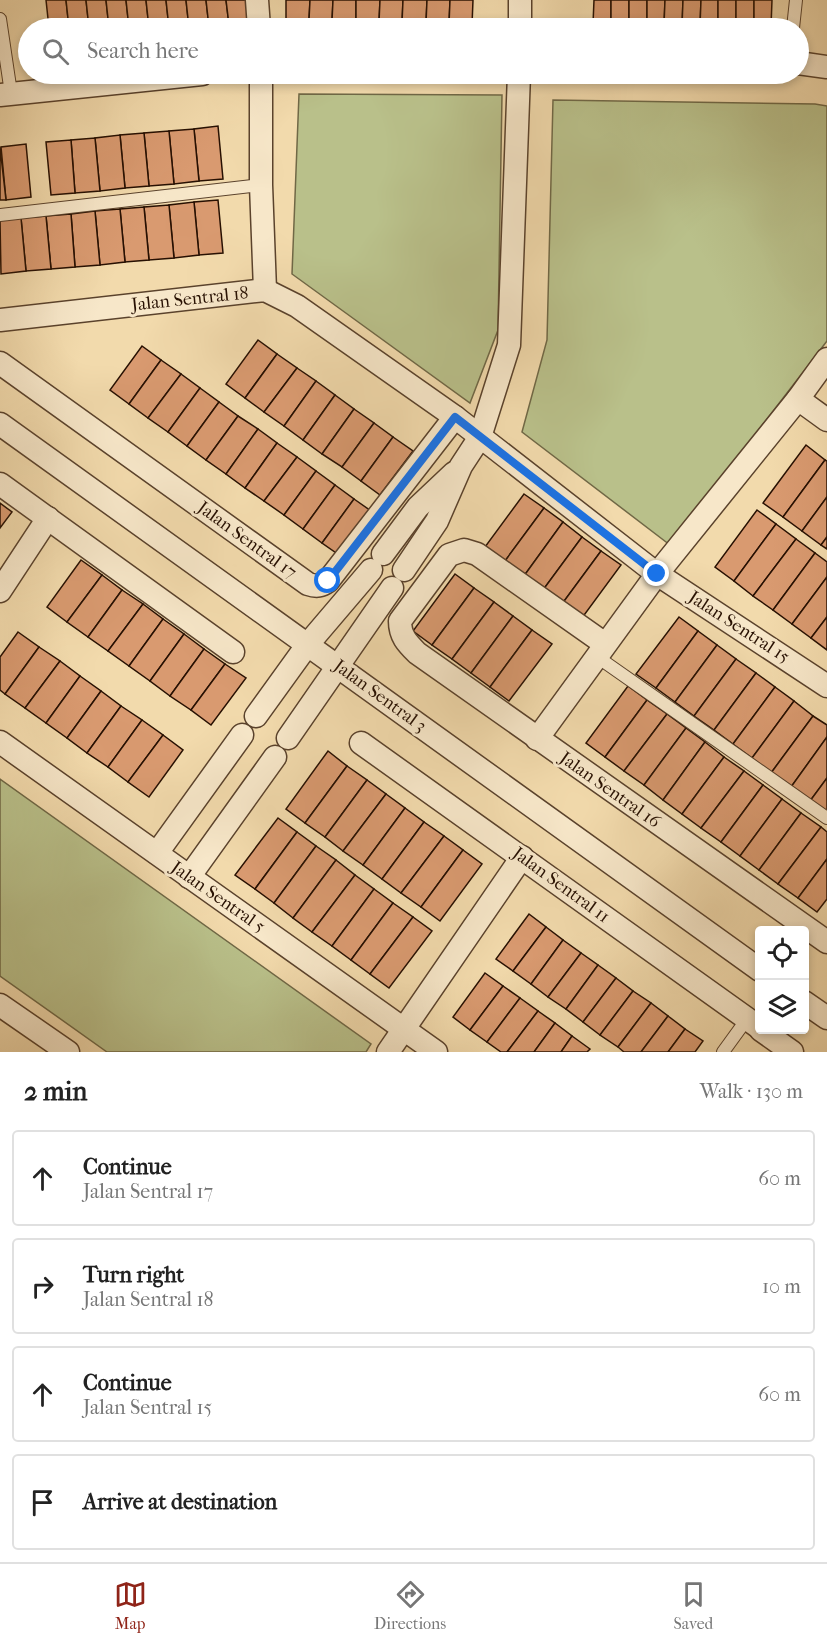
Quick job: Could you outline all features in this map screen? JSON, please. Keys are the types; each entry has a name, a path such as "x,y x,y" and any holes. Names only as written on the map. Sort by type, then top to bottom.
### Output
{"street":[{"path":"256,0 258,18"},
{"path":"520,0 520,18"},
{"path":"809,65 827,67"},
{"path":"6,94 104,84"},
{"path":"261,84 261,185 265,290"},
{"path":"288,738 339,667 437,521 461,466 480,436 509,345 519,84"},
{"name":"Jalan Sentral 18","path":"0,320 265,290 297,306 480,436"},
{"path":"537,739 657,574 798,399 827,359"},
{"name":"Jalan Sentral 17","path":"0,363 299,577 315,586 323,585 328,581 455,417"},
{"path":"798,399 827,420"},
{"name":"Jalan Sentral 3","path":"0,424 755,967"},
{"name":"Jalan Sentral 15","path":"480,436 657,574 827,686"},
{"path":"256,716 308,644 377,562 418,507 461,466"},
{"path":"0,484 233,652"},
{"path":"0,591 48,518"},
{"name":"Jalan Sentral 16","path":"601,650 477,554 464,550 449,555 400,621 400,632 417,653 537,739 824,933"},
{"path":"157,854 242,735"},
{"name":"Jalan Sentral 5","path":"0,742 436,1052"},
{"name":"Jalan Sentral 11","path":"361,743 755,1025"},
{"path":"189,876 275,757"},
{"path":"388,1052 522,857"},
{"path":"0,1005 68,1052"},
{"path":"809,1005 827,1018"},
{"name":"Jalan Sentral 11","path":"767,1034 792,1052"}],"lane":[{"path":"794,18 796,0"},
{"path":"0,19 6,94"},
{"path":"0,215 261,185"},
{"path":"601,650 827,818"},
{"path":"723,1052 755,1027"}],"green space":[{"path":"299,94 502,95 498,330 470,403 292,274"},
{"path":"553,100 827,106 827,341 670,545 522,432 547,340"},
{"path":"0,779 371,1044 366,1052 107,1052 0,976"}],"building":[{"path":"46,0 66,0 68,18 48,18"},
{"path":"66,0 86,0 88,18 68,18"},
{"path":"86,0 106,0 108,18 88,18"},
{"path":"106,0 126,0 128,18 108,18"},
{"path":"126,0 146,0 148,18 128,18"},
{"path":"146,0 166,0 168,18 148,18"},
{"path":"166,0 186,0 188,18 168,18"},
{"path":"186,0 206,0 208,18 188,18"},
{"path":"206,0 226,0 228,18 208,18"},
{"path":"226,0 246,0 248,18 228,18"},
{"path":"286,0 310,0 309,18 286,18"},
{"path":"310,0 333,0 332,18 309,18"},
{"path":"333,0 356,0 356,18 332,18"},
{"path":"356,0 380,0 379,18 356,18"},
{"path":"380,0 403,0 402,18 379,18"},
{"path":"403,0 427,0 426,18 402,18"},
{"path":"427,0 450,0 449,18 426,18"},
{"path":"450,0 473,0 472,18 449,18"},
{"path":"594,0 611,0 611,18 593,18"},
{"path":"611,0 629,0 629,18 611,18"},
{"path":"629,0 647,0 647,18 629,18"},
{"path":"647,0 665,0 664,18 647,18"},
{"path":"665,0 683,0 682,18 664,18"},
{"path":"683,0 701,0 700,18 682,18"},
{"path":"701,0 718,0 718,18 700,18"},
{"path":"718,0 736,0 736,18 718,18"},
{"path":"736,0 754,0 754,18 736,18"},
{"path":"754,0 772,0 771,18 754,18"},
{"path":"218,126 223,179 199,181 194,129"},
{"path":"194,129 199,181 174,184 169,131"},
{"path":"169,131 174,184 149,186 144,133"},
{"path":"144,133 149,186 125,188 120,135"},
{"path":"120,135 125,188 100,191 95,138"},
{"path":"95,138 100,191 75,193 71,140"},
{"path":"71,140 75,193 51,195 46,142"},
{"path":"26,144 31,197 6,200 1,147"},
{"path":"0,147 6,200 0,200"},
{"path":"218,200 223,253 199,255 194,202"},
{"path":"194,202 199,255 174,258 169,205"},
{"path":"169,205 174,258 149,260 144,207"},
{"path":"144,207 149,260 125,262 120,209"},
{"path":"120,209 125,262 100,265 95,211"},
{"path":"95,211 100,265 75,267 71,214"},
{"path":"71,214 75,267 51,269 46,216"},
{"path":"46,216 51,269 26,271 21,218"},
{"path":"21,218 26,271 1,274 0,220"},
{"path":"258,340 277,354 245,398 226,384"},
{"path":"142,346 161,360 129,404 110,390"},
{"path":"277,354 297,368 264,412 245,398"},
{"path":"161,360 181,374 148,418 129,404"},
{"path":"297,368 316,381 284,426 264,412"},
{"path":"181,374 200,388 168,432 148,418"},
{"path":"316,381 335,395 303,440 284,426"},
{"path":"200,388 219,402 187,446 168,432"},
{"path":"335,395 354,409 322,454 303,440"},
{"path":"219,402 238,416 206,460 187,446"},
{"path":"354,409 374,423 342,467 322,454"},
{"path":"238,416 258,429 226,474 206,460"},
{"path":"374,423 393,437 361,481 342,467"},
{"path":"258,429 277,443 245,488 226,474"},
{"path":"393,437 413,451 380,495 361,481"},
{"path":"277,443 297,457 264,501 245,488"},
{"path":"806,445 825,460 783,517 763,503"},
{"path":"297,457 316,471 284,515 264,501"},
{"path":"825,460 827,461 827,497 802,531 783,517"},
{"path":"316,471 335,485 303,529 284,515"},
{"path":"335,485 354,499 322,543 303,529"},
{"path":"524,494 544,508 502,565 482,551"},
{"path":"827,497 827,537 821,545 802,531"},
{"path":"354,499 374,513 342,557 322,543"},
{"path":"0,503 12,512 0,528"},
{"path":"544,508 563,522 521,580 502,565"},
{"path":"757,510 776,524 734,581 715,567"},
{"path":"563,522 582,537 540,594 521,580"},
{"path":"776,524 796,539 753,596 734,581"},
{"path":"582,537 601,551 559,608 540,594"},
{"path":"827,537 827,549 821,545"},
{"path":"796,539 815,553 773,610 753,596"},
{"path":"601,551 621,565 579,622 559,608"},
{"path":"815,553 827,562 827,577 792,624 773,610"},
{"path":"81,560 102,575 67,622 47,607"},
{"path":"455,574 474,588 432,645 413,631"},
{"path":"102,575 122,590 88,637 67,622"},
{"path":"827,577 827,617 811,638 792,624"},
{"path":"474,588 494,602 452,659 432,645"},
{"path":"122,590 143,604 108,651 88,637"},
{"path":"494,602 513,616 471,673 452,659"},
{"path":"143,604 163,619 129,666 108,651"},
{"path":"513,616 532,630 490,687 471,673"},
{"path":"679,617 698,631 656,688 636,674"},
{"path":"827,617 827,650 811,638"},
{"path":"163,619 184,634 150,681 129,666"},
{"path":"532,630 552,644 509,701 490,687"},
{"path":"698,631 717,645 675,702 656,688"},
{"path":"18,632 39,647 5,694 0,690 0,657"},
{"path":"184,634 204,649 170,696 150,681"},
{"path":"717,645 736,659 694,716 675,702"},
{"path":"39,647 60,661 25,708 5,694"},
{"path":"204,649 225,664 191,710 170,696"},
{"path":"736,659 756,673 714,730 694,716"},
{"path":"60,661 80,676 46,723 25,708"},
{"path":"225,664 246,678 211,725 191,710"},
{"path":"756,673 775,687 733,744 714,730"},
{"path":"80,676 101,691 67,738 46,723"},
{"path":"628,686 647,700 605,757 586,743"},
{"path":"775,687 794,701 752,758 733,744"},
{"path":"101,691 121,706 87,753 67,738"},
{"path":"647,700 667,714 624,771 605,757"},
{"path":"794,701 813,716 771,773 752,758"},
{"path":"121,706 142,720 108,767 87,753"},
{"path":"667,714 686,728 644,785 624,771"},
{"path":"813,716 827,725 827,737 791,787 771,773"},
{"path":"142,720 163,735 128,782 108,767"},
{"path":"686,728 705,742 663,800 644,785"},
{"path":"163,735 183,750 149,797 128,782"},
{"path":"827,737 827,778 810,801 791,787"},
{"path":"705,742 724,757 682,814 663,800"},
{"path":"328,751 347,766 305,823 286,809"},
{"path":"724,757 744,771 701,828 682,814"},
{"path":"347,766 367,780 325,837 305,823"},
{"path":"744,771 763,785 721,842 701,828"},
{"path":"827,778 827,813 810,801"},
{"path":"367,780 386,794 343,851 325,837"},
{"path":"763,785 782,799 740,856 721,842"},
{"path":"386,794 405,808 363,865 343,851"},
{"path":"782,799 801,813 759,870 740,856"},
{"path":"405,808 424,822 382,879 363,865"},
{"path":"801,813 821,827 778,884 759,870"},
{"path":"278,818 297,832 255,889 235,875"},
{"path":"424,822 444,836 401,893 382,879"},
{"path":"821,827 827,832 827,859 798,898 778,884"},
{"path":"297,832 316,846 274,903 255,889"},
{"path":"444,836 463,850 421,907 401,893"},
{"path":"316,846 336,860 293,918 274,903"},
{"path":"463,850 482,864 440,921 421,907"},
{"path":"827,859 827,899 817,912 798,898"},
{"path":"336,860 355,875 312,932 293,918"},
{"path":"355,875 374,889 332,946 312,932"},
{"path":"374,889 393,903 351,960 332,946"},
{"path":"393,903 413,917 370,974 351,960"},
{"path":"529,914 546,927 513,971 496,959"},
{"path":"413,917 432,931 389,988 370,974"},
{"path":"546,927 563,940 531,984 513,971"},
{"path":"563,940 581,953 548,997 531,984"},
{"path":"581,953 598,965 566,1009 548,997"},
{"path":"598,965 616,978 583,1022 566,1009"},
{"path":"485,973 503,986 470,1030 453,1017"},
{"path":"616,978 633,991 600,1035 583,1022"},
{"path":"503,986 520,998 487,1042 470,1030"},
{"path":"633,991 651,1003 618,1047 600,1035"},
{"path":"520,998 538,1011 507,1052 501,1052 487,1042"},
{"path":"651,1003 668,1016 641,1052 624,1052 618,1047"},
{"path":"538,1011 555,1023 534,1052 507,1052"},
{"path":"668,1016 685,1029 668,1052 641,1052"},
{"path":"555,1023 572,1036 561,1052 534,1052"},
{"path":"685,1029 703,1041 695,1052 668,1052"},
{"path":"572,1036 590,1049 587,1052 561,1052"}],"route":[{"path":"328,581 455,417 657,574"}]}
